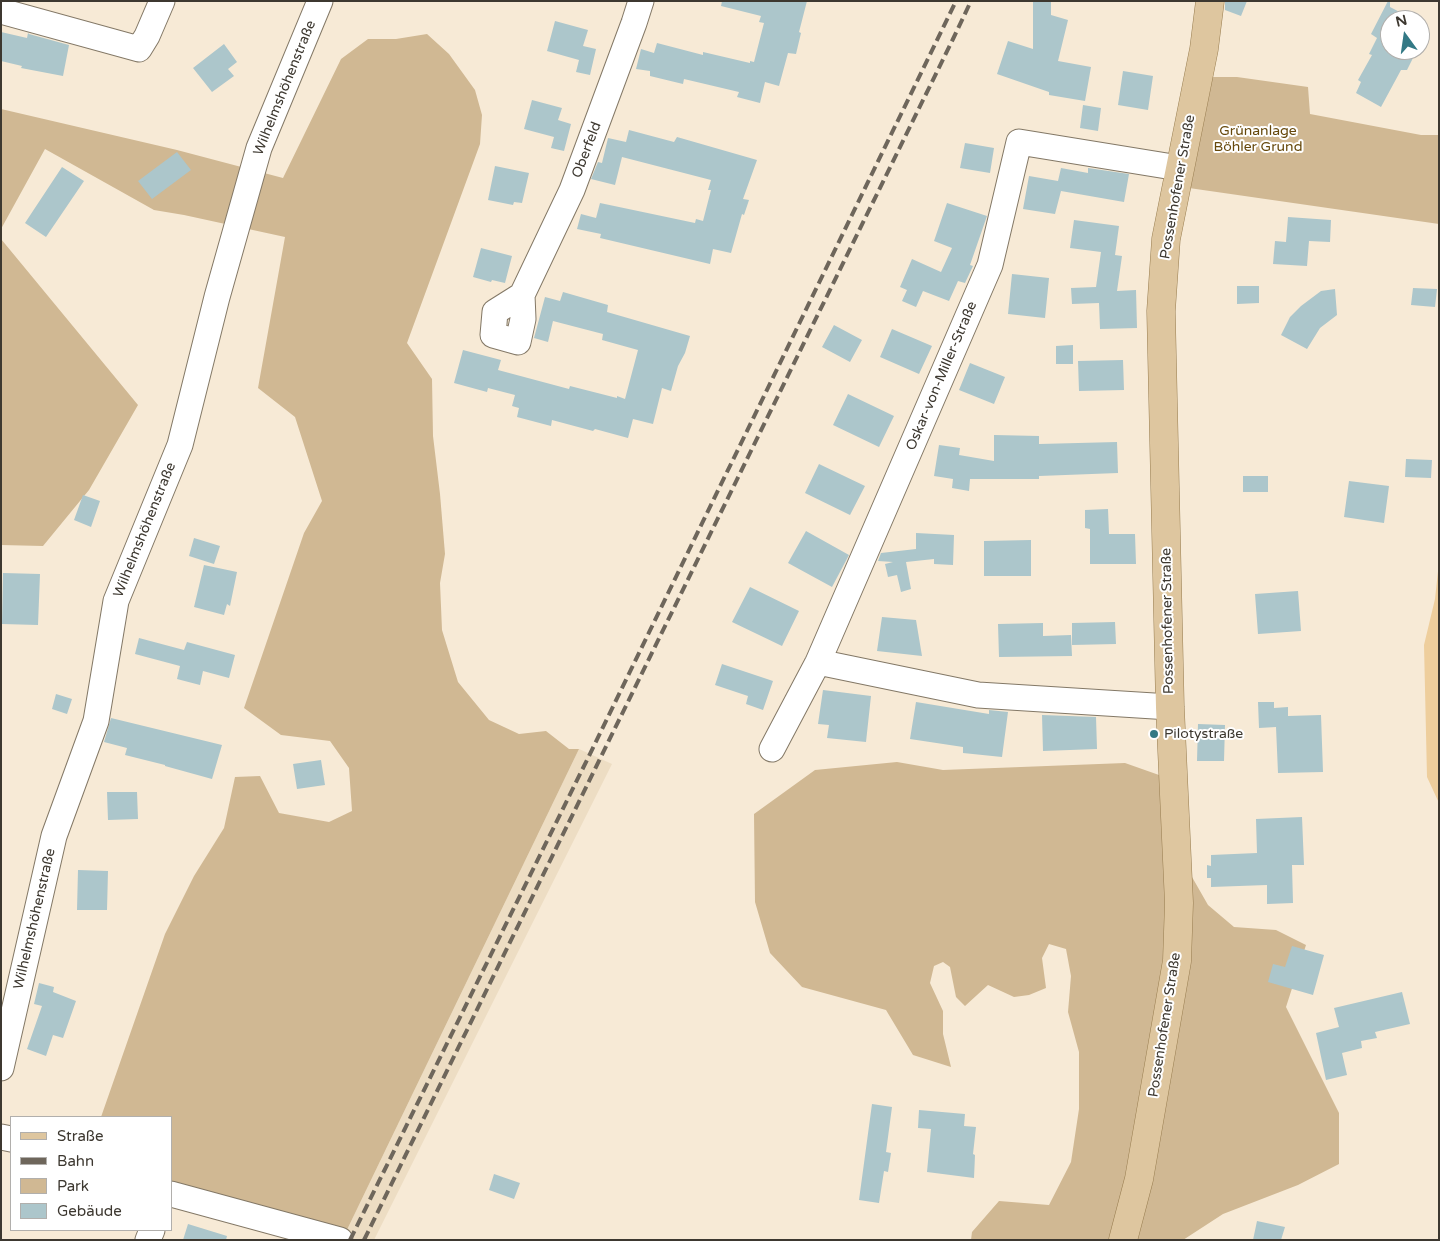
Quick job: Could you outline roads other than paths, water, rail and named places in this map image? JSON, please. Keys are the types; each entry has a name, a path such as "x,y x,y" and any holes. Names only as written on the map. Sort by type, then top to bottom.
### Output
{"main road":[{"name":"Possenhofener Straße","path":"1124,1240 1138,1178 1177,961 1179,902 1170,707 1161,311 1166,239 1204,49 1210,1"}],"street":[{"path":"1,11 139,49 147,36 162,1"},
{"name":"Wilhelmshöhenstraße","path":"1,1068 54,836 96,721 116,601 180,445 217,297 261,140 320,1"},
{"name":"Oberfeld","path":"522,295 572,190 641,1"},
{"name":"Oskar-von-Miller-Straße","path":"772,749 818,662 990,265 1018,142 1179,168"},
{"path":"818,662 978,694 1170,707"},
{"path":"172,1194 340,1240"}],"railway":[{"path":"350,1240 587,760 956,1"},
{"path":"364,1240 971,1"}],"place":[{"name":"Pilotystraße","path":"1154,734"}],"park label":[{"name":"Grünanlage Böhler Grund","path":"1258,140"}]}
